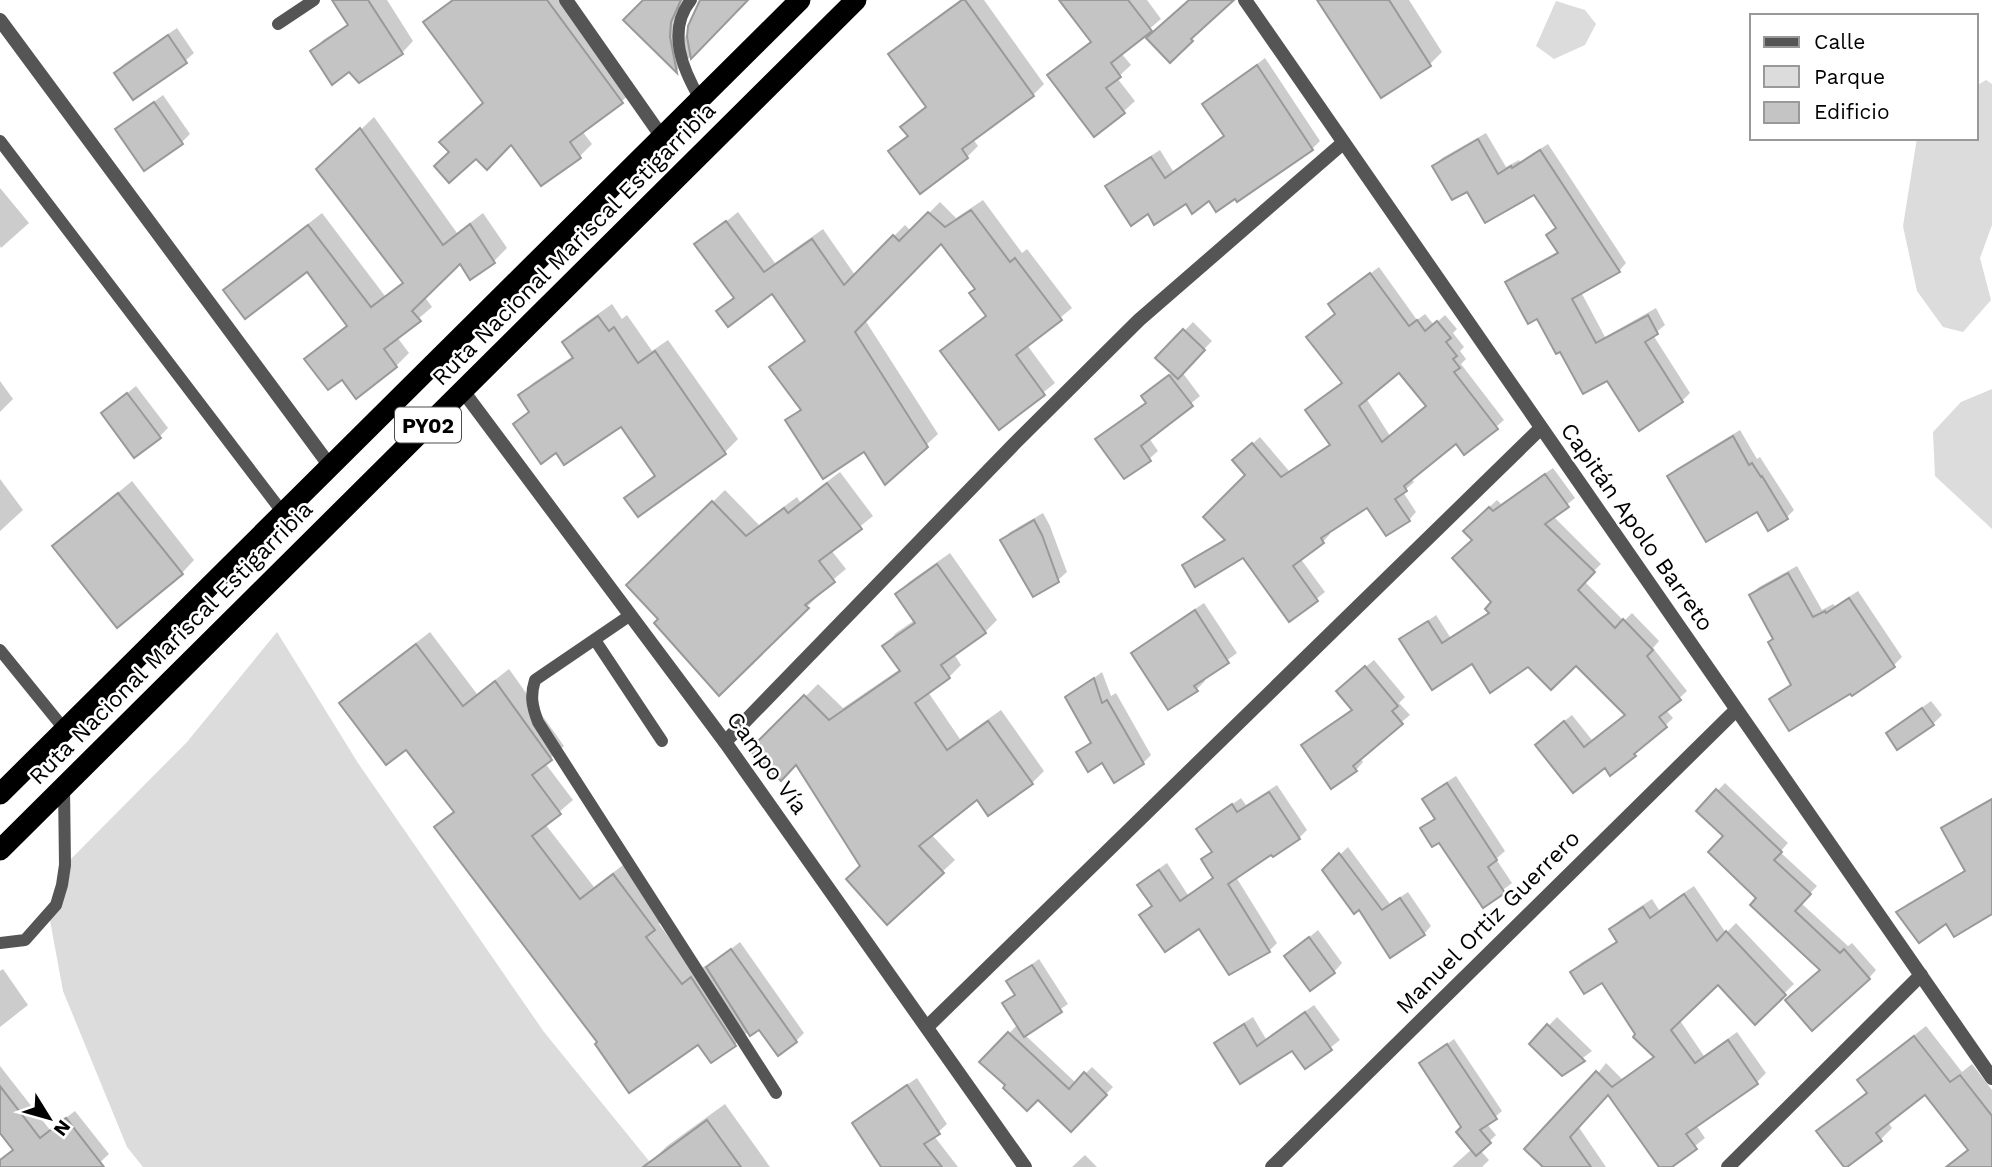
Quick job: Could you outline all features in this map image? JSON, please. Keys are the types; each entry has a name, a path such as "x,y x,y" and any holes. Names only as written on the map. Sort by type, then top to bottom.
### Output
{"highway":[{"name":"Ruta Nacional Mariscal Estigarribia","path":"0,794 800,0"},
{"name":"Ruta Nacional Mariscal Estigarribia","path":"0,850 856,0"}],"street":[{"path":"566,0 662,137"},
{"name":"Capitán Apolo Barreto","path":"1245,0 1992,1078"},
{"path":"0,20 330,466"},
{"path":"725,742 1015,443 1129,330 1343,143"},
{"name":"Campo Vía","path":"463,391 725,742 1025,1167"},
{"path":"927,1027 1541,428"},
{"name":"Manuel Ortiz Guerrero","path":"1272,1167 1736,710"},
{"path":"1728,1167 1921,975"}],"lane":[{"path":"278,24 314,0"},
{"path":"691,0 682,17 679,49 681,64 700,99"},
{"path":"0,141 283,513"},
{"path":"629,616 536,680 531,693 533,707 538,722 776,1093"},
{"path":"595,640 662,741"},
{"path":"0,650 65,730"},
{"path":"0,943 25,940 56,905 65,865 64,786"}],"green space":[{"path":"1556,1 1585,10 1596,24 1585,45 1554,59 1536,46"},
{"path":"1986,80 1992,84 1992,225 1980,258 1991,300 1963,332 1943,327 1917,291 1903,226 1917,140 1978,140 1978,85"},
{"path":"1992,389 1992,529 1935,476 1933,432 1961,402"},
{"path":"277,632 358,763 544,1032 654,1167 143,1167 127,1147 63,991 49,915 65,865 187,742"}],"building":[{"path":"332,0 368,0 403,54 359,83 349,72 332,85 310,51 348,25"},
{"path":"453,0 547,0 623,103 570,142 581,158 541,186 511,145 487,170 476,159 449,183 434,166 449,152 439,142 483,103 423,22"},
{"path":"643,0 681,0 671,22 670,37 677,73 623,20"},
{"path":"700,0 748,0 691,59 688,26"},
{"path":"965,0 1034,96 962,149 968,158 920,194 888,151 908,136 900,127 926,107 888,54"},
{"path":"1059,0 1128,0 1152,31 1111,63 1121,77 1106,88 1125,113 1094,137 1047,75 1091,42"},
{"path":"1189,0 1234,0 1191,39 1193,41 1170,63 1146,38"},
{"path":"1317,0 1389,0 1431,66 1381,98"},
{"path":"168,35 187,63 133,100 114,73"},
{"path":"1257,65 1313,150 1237,202 1235,199 1216,212 1209,201 1192,214 1186,204 1154,225 1148,214 1131,226 1105,186 1151,157 1165,178 1224,136 1202,104"},
{"path":"154,102 183,144 144,171 115,129"},
{"path":"360,128 443,245 470,224 495,263 470,280 460,264 412,311 421,321 384,349 397,367 356,399 342,380 328,390 304,359 347,326 307,272 245,319 223,290 308,225 371,307 403,283 316,169"},
{"path":"1478,139 1498,174 1540,150 1620,272 1572,299 1596,343 1648,315 1658,334 1645,342 1683,402 1639,431 1607,381 1583,394 1560,352 1556,354 1537,319 1528,324 1505,282 1558,253 1546,235 1556,228 1534,195 1485,223 1467,192 1452,200 1432,166"},
{"path":"971,210 1010,262 1015,258 1062,320 1016,355 1045,395 999,430 940,351 986,316 969,293 975,289 941,244 855,332 928,447 885,485 864,452 823,479 785,420 801,410 769,367 805,341 772,294 728,327 716,311 734,298 694,244 726,221 764,272 812,239 844,285 893,235 899,241 928,212 945,227"},
{"path":"1370,273 1409,326 1417,320 1425,331 1437,321 1451,338 1446,342 1457,356 1453,359 1460,368 1454,372 1498,429 1464,455 1456,444 1404,486 1407,491 1395,499 1410,521 1386,536 1367,508 1321,538 1324,543 1293,566 1318,601 1289,622 1243,558 1195,587 1182,565 1225,540 1203,517 1245,475 1232,460 1252,443 1281,477 1330,445 1305,410 1342,383 1306,337 1335,314 1328,304","holes":["1399,373 1426,406 1382,442 1359,406"]},
{"path":"598,316 609,331 614,327 638,363 655,351 726,454 638,517 624,498 655,476 621,427 564,465 556,453 541,464 513,424 529,412 518,395 573,358 562,342"},
{"path":"1183,329 1205,350 1178,379 1155,358"},
{"path":"1169,375 1193,406 1141,446 1151,461 1124,479 1095,439 1146,403 1141,396"},
{"path":"127,393 161,438 134,458 101,413"},
{"path":"1733,436 1749,465 1752,463 1762,476 1788,519 1768,531 1757,512 1706,542 1667,476"},
{"path":"1545,474 1569,507 1545,524 1595,572 1578,590 1615,628 1623,619 1653,650 1647,656 1681,700 1659,717 1667,727 1634,754 1636,756 1610,776 1605,768 1573,793 1535,745 1564,721 1584,747 1625,715 1576,666 1551,690 1528,667 1490,693 1472,664 1432,690 1399,639 1428,621 1442,643 1489,613 1485,609 1491,602 1452,558 1472,540 1463,531 1489,507 1493,511"},
{"path":"827,483 862,529 819,561 835,582 805,605 809,608 719,696 654,623 658,619 626,585 712,501 746,536 784,508 788,513"},
{"path":"118,493 183,574 117,628 52,546"},
{"path":"1034,520 1059,582 1033,597 1000,540"},
{"path":"937,564 986,633 941,665 950,678 915,703 947,750 988,721 1033,784 988,816 977,800 919,846 944,873 887,925 846,879 860,866 796,765 781,781 749,750 804,695 829,720 900,671 882,646 915,623 895,594"},
{"path":"1788,573 1813,617 1825,611 1826,613 1849,598 1895,667 1852,696 1850,694 1789,731 1769,699 1791,685 1768,642 1773,639 1749,595"},
{"path":"1195,610 1229,663 1194,686 1198,691 1168,710 1131,653"},
{"path":"416,644 463,706 495,681 552,760 532,775 561,814 532,836 580,899 613,874 655,930 646,937 682,984 691,977 736,1046 711,1063 698,1045 629,1093 595,1044 597,1042 434,827 454,812 406,750 386,765 339,703"},
{"path":"1365,666 1398,706 1392,711 1403,724 1353,766 1357,771 1331,789 1301,745 1352,710 1336,691"},
{"path":"1094,678 1102,703 1107,700 1144,764 1114,783 1102,763 1088,772 1076,752 1091,743 1065,697"},
{"path":"1922,708 1934,725 1897,750 1886,733"},
{"path":"1447,783 1497,860 1488,867 1505,893 1483,908 1439,843 1432,847 1420,828 1435,819 1422,799"},
{"path":"1716,789 1782,852 1774,860 1811,894 1795,911 1840,953 1844,949 1870,979 1812,1031 1785,1000 1820,970 1750,905 1756,898 1708,852 1723,836 1696,811"},
{"path":"1269,792 1300,839 1228,884 1270,952 1229,975 1199,929 1165,952 1139,915 1152,906 1137,885 1159,870 1180,901 1213,878 1201,859 1212,852 1196,829 1232,804 1237,812"},
{"path":"1992,799 1992,914 1954,937 1946,924 1919,943 1896,912 1965,871 1941,828"},
{"path":"1339,853 1382,910 1400,898 1425,935 1390,958 1359,910 1354,914 1322,870"},
{"path":"1684,894 1717,941 1726,931 1786,995 1755,1025 1718,985 1671,1030 1695,1063 1728,1040 1758,1084 1686,1134 1697,1149 1672,1167 1659,1167 1608,1095 1570,1137 1591,1167 1543,1167 1524,1149 1596,1071 1612,1087 1654,1057 1633,1037 1635,1034 1602,983 1584,994 1570,972 1617,942 1609,929 1643,907 1650,918"},
{"path":"1309,937 1335,973 1310,991 1284,956"},
{"path":"731,949 797,1042 778,1056 759,1030 750,1036 706,967"},
{"path":"1032,965 1062,1012 1024,1037 1002,1003 1015,995 1006,981"},
{"path":"1305,1012 1332,1050 1305,1069 1292,1051 1240,1084 1214,1043 1244,1024 1257,1046"},
{"path":"1547,1024 1585,1061 1562,1076 1529,1044"},
{"path":"1008,1032 1069,1089 1084,1072 1107,1095 1071,1132 1038,1100 1027,1111 1003,1088 1005,1085 979,1062"},
{"path":"1914,1036 1950,1082 1960,1075 1992,1116 1992,1167 1946,1167 1968,1150 1925,1095 1876,1133 1882,1141 1847,1167 1844,1167 1816,1131 1867,1093 1857,1080"},
{"path":"1447,1044 1497,1119 1480,1130 1491,1143 1476,1156 1456,1132 1461,1127 1419,1063"},
{"path":"907,1085 940,1134 924,1144 942,1167 881,1167 852,1123"},
{"path":"0,1086 40,1138 66,1118 104,1167 0,1167 0,1160 13,1150 0,1133"},
{"path":"707,1120 741,1167 643,1167"}]}
